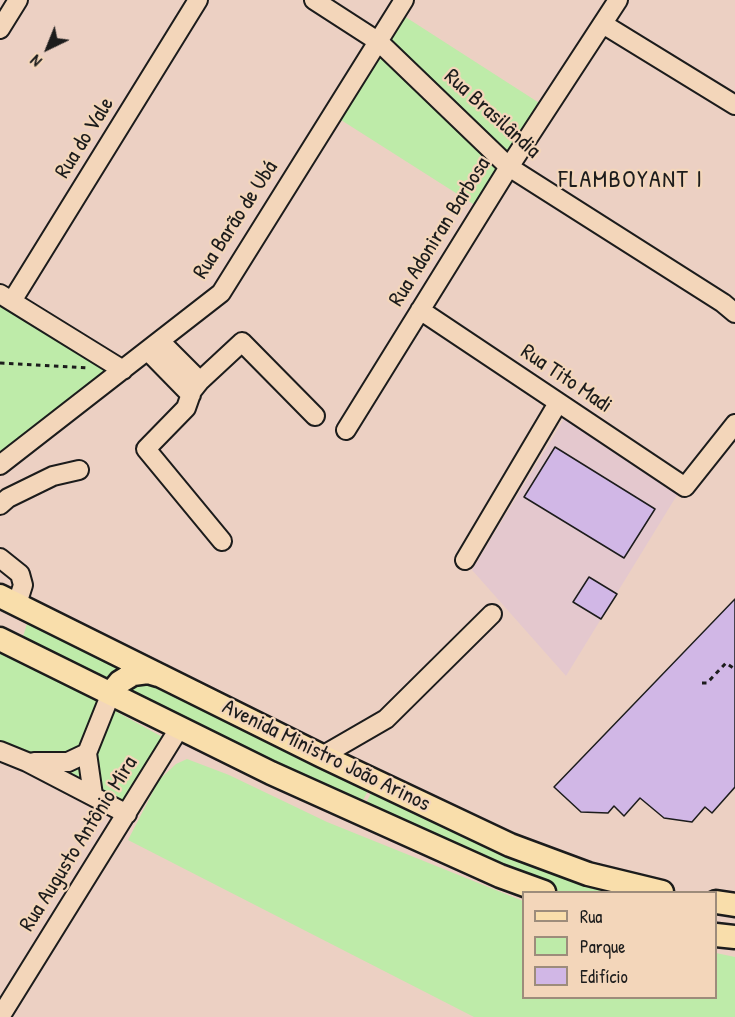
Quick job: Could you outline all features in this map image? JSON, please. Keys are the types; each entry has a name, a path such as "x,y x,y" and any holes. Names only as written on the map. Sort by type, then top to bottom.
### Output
{"main road":[{"name":"Avenida Ministro João Arinos","path":"8,600 322,756 510,845 588,874 658,891"},
{"name":"Avenida Ministro João Arinos","path":"0,639 271,773 500,876 541,891"},
{"path":"111,693 120,682 133,674 148,672 162,676"},
{"path":"271,773 285,777 300,775 313,768 322,756"},
{"path":"717,902 735,906"},
{"path":"717,935 735,937"}],"street":[{"path":"0,29 18,0"},
{"name":"Rua do Vale","path":"6,297 198,0"},
{"name":"Rua Brasilândia","path":"314,0 379,42 509,167 723,303 735,313"},
{"name":"Rua Barão de Ubá","path":"0,465 221,293 404,0"},
{"name":"Rua Adoniran Barbosa","path":"346,430 509,167 618,0"},
{"path":"603,24 735,105"},
{"path":"6,297 123,370"},
{"name":"Rua Tito Madi","path":"420,310 685,487 735,424"},
{"path":"222,541 146,449 186,408 195,388 242,342 315,416"},
{"path":"154,346 195,388"},
{"path":"465,560 558,403"},
{"path":"0,505 8,498 53,476 79,470"},
{"path":"0,558 20,574 23,585 8,600"},
{"path":"322,756 386,719 492,614"},
{"path":"93,795 87,753 111,693"},
{"name":"Rua Augusto Antônio Mira","path":"0,1017 180,727"},
{"path":"0,751 27,762 127,814"},
{"path":"27,762 68,762 87,753"}],"path":[{"path":"0,363 90,368"},
{"path":"702,683 707,683 726,663 735,669"}],"shaded area":[{"path":"567,414 682,487 566,676 472,570"}],"green space":[{"path":"404,16 544,106 481,209 341,120"},
{"path":"0,294 123,370 0,465"},
{"path":"29,617 371,785 358,810 21,643"},
{"path":"0,651 166,739 121,805 0,744"},
{"path":"187,759 229,775 327,822 522,901 522,999 717,999 717,953 735,957 735,1017 474,1017 128,840 159,780 176,764"},
{"path":"374,787 649,891 546,891 361,813"}],"building":[{"path":"555,447 655,509 624,558 524,497"},
{"path":"589,577 617,594 601,619 573,602"},
{"path":"735,599 735,787 712,813 705,807 692,822 664,818 640,798 624,816 614,806 608,813 581,812 554,787"}],"district":[{"name":"FLAMBOYANT I","path":"631,181"}]}
